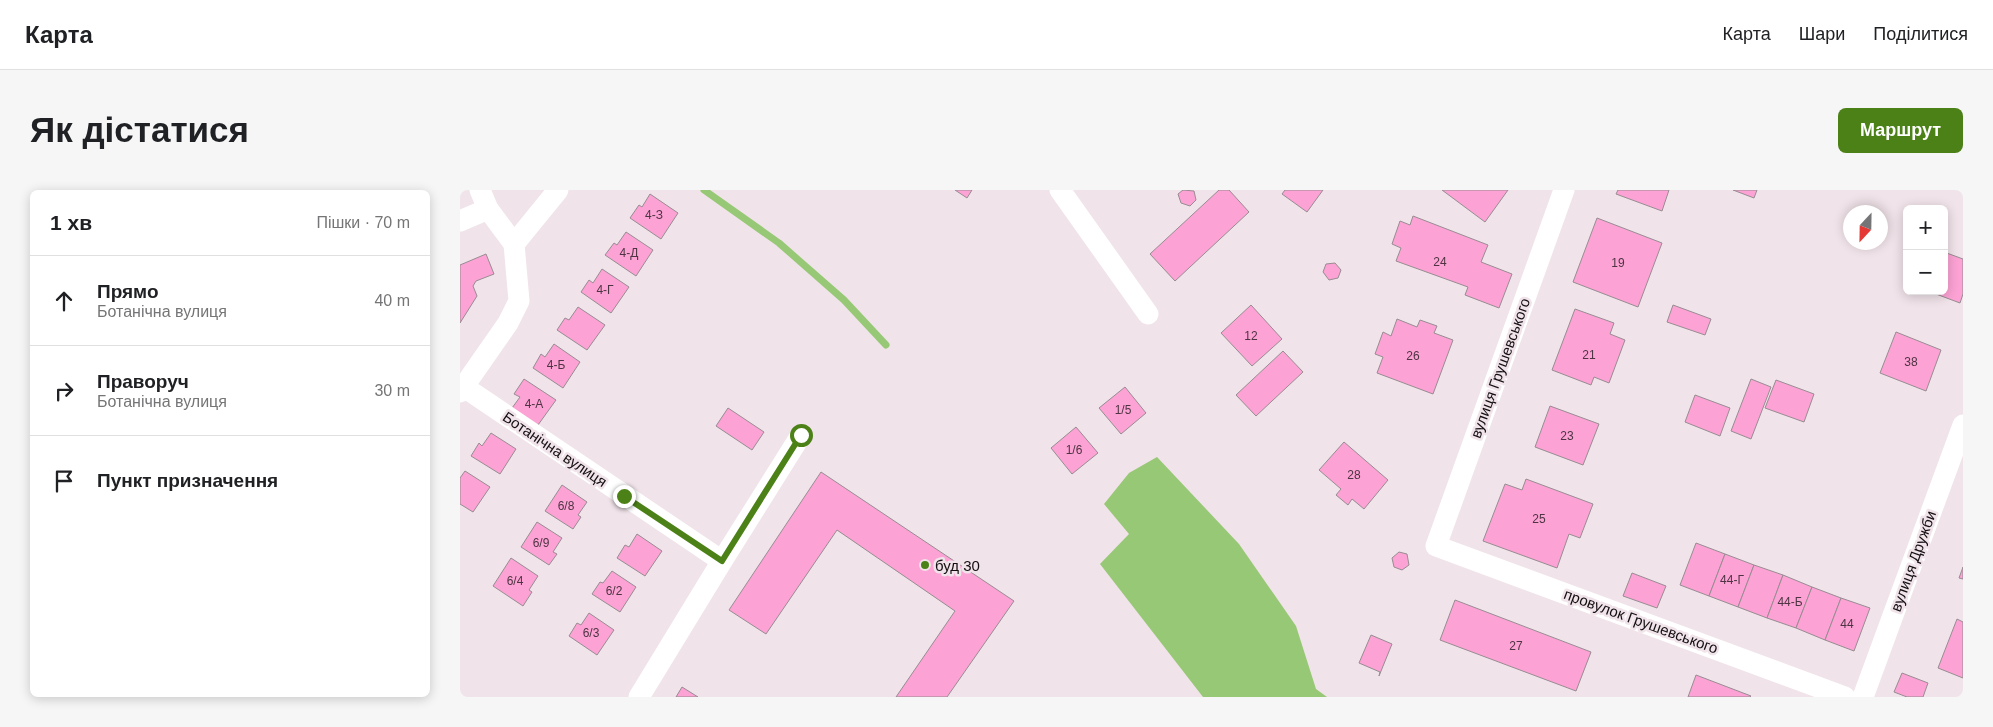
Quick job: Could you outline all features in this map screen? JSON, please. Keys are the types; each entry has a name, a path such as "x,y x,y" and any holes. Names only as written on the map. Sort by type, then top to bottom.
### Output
{"street":[{"path":"460,222 484,199 514,244 558,190"},
{"path":"1060,190 1148,314"},
{"name":"вулиця Грушевського","path":"1436,546 1564,190"},
{"name":"Ботанічна вулиця","path":"514,244 519,301 508,323 462,390 722,561"},
{"name":"вулиця Дружби","path":"1864,697 1963,425"},
{"path":"639,697 801,435"},
{"name":"провулок Грушевського","path":"1436,546 1845,697"}],"shaded area":[{"path":"1157,457 1239,544 1296,626 1316,689 1327,697 1203,697 1100,564 1129,534 1104,504 1129,473"}],"building":[{"path":"955,190 972,190 967,198"},
{"path":"1183,190 1194,191 1196,200 1190,206 1181,203 1178,194"},
{"path":"1219,190 1229,190 1249,212 1175,281 1150,254"},
{"path":"1285,190 1323,190 1307,212 1282,194"},
{"path":"1442,190 1508,190 1485,222"},
{"path":"1618,190 1669,190 1662,211 1616,194"},
{"path":"1733,190 1757,190 1754,198"},
{"path":"650,194 678,213 661,239 630,218 639,205 642,207"},
{"path":"1413,216 1488,245 1481,262 1512,274 1499,308 1465,295 1468,287 1396,261 1401,248 1392,244 1400,221 1410,225"},
{"path":"1597,218 1662,243 1638,307 1573,282"},
{"path":"626,232 653,250 636,276 605,255 614,243 617,245"},
{"path":"1948,253 1963,259 1963,294 1960,303 1939,295 1948,295"},
{"path":"486,254 494,274 476,281 473,286 477,296 460,323 460,265"},
{"path":"1335,263 1341,270 1338,278 1329,280 1323,272 1326,264"},
{"path":"602,269 629,287 611,313 581,292 589,280 593,283"},
{"path":"1251,305 1282,339 1252,366 1221,333"},
{"path":"1673,305 1711,319 1705,335 1667,322"},
{"path":"578,307 605,325 587,350 557,330 565,318 569,320"},
{"path":"1575,309 1614,323 1610,334 1625,340 1609,383 1594,377 1591,385 1552,370"},
{"path":"1397,319 1417,327 1420,320 1437,326 1434,333 1453,340 1433,394 1377,373 1383,357 1375,354 1383,332 1391,336"},
{"path":"1896,332 1941,350 1926,391 1880,373"},
{"path":"554,344 580,362 563,388 533,368 541,354 545,357"},
{"path":"1283,351 1303,372 1256,416 1236,395"},
{"path":"524,379 556,400 538,425 512,408 520,397 514,394"},
{"path":"1751,379 1771,387 1751,439 1731,431"},
{"path":"1776,380 1814,394 1804,422 1765,408"},
{"path":"1125,387 1146,413 1121,434 1099,408"},
{"path":"1695,395 1730,408 1720,436 1685,422"},
{"path":"1550,406 1599,424 1583,465 1535,447"},
{"path":"728,408 764,432 752,450 716,426"},
{"path":"1076,427 1098,453 1072,474 1051,448"},
{"path":"491,433 516,449 500,474 471,456 479,443 482,446"},
{"path":"1344,442 1388,480 1364,509 1352,499 1348,505 1336,495 1341,489 1319,470"},
{"path":"465,471 490,487 473,512 460,504 460,478"},
{"name":"буд 30","path":"821,472 1014,601 947,697 896,697 955,611 837,530 766,634 729,610"},
{"path":"1526,479 1593,504 1580,538 1569,534 1557,568 1483,541 1505,484 1522,490"},
{"path":"562,485 587,502 578,515 581,517 573,529 545,511"},
{"path":"537,522 562,538 553,552 557,554 549,565 521,547"},
{"path":"637,534 662,551 645,576 617,558 625,545 629,547"},
{"path":"1696,543 1725,554 1709,596 1680,585"},
{"path":"1399,552 1407,554 1409,565 1402,570 1394,567 1392,558"},
{"path":"1725,554 1754,565 1738,607 1709,596"},
{"path":"511,558 538,576 529,590 532,592 523,606 493,586"},
{"path":"1754,565 1783,575 1767,618 1738,607"},
{"path":"1963,567 1963,579 1959,578"},
{"path":"612,571 636,587 620,612 592,594 600,582 603,583"},
{"path":"1632,573 1666,586 1657,608 1623,596"},
{"path":"1783,575 1812,587 1796,628 1767,618"},
{"path":"1812,587 1841,598 1825,640 1796,628"},
{"path":"1841,598 1870,608 1854,651 1825,640"},
{"path":"1455,600 1591,652 1576,691 1440,640"},
{"path":"589,613 614,630 597,655 569,636 577,623 581,625"},
{"path":"1957,619 1963,622 1963,678 1938,668"},
{"path":"1371,635 1392,644 1379,676 1380,672 1359,663"},
{"path":"1902,673 1928,683 1923,697 1907,697 1894,692"},
{"path":"1696,675 1751,696 1688,697"},
{"path":"682,687 698,697 676,697"}],"waterway":[{"path":"704,190 779,243 844,300 886,345"}],"place":[{"name":"буд 30","path":"925,565"}],"route":[{"path":"624,496 722,561 801,435"}]}
